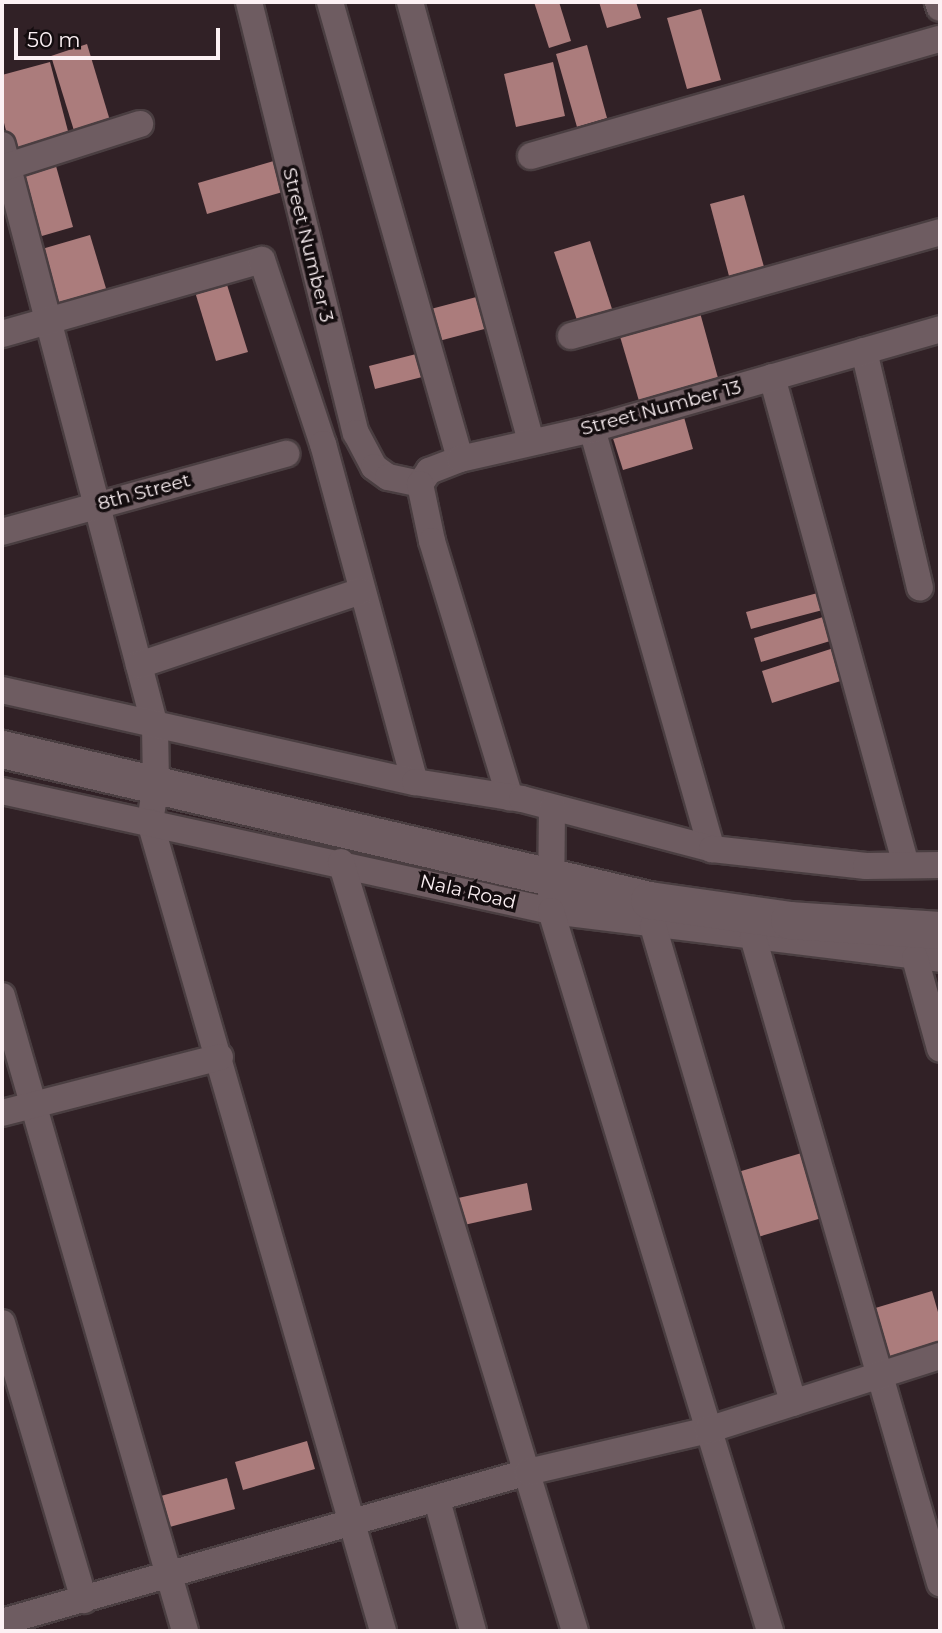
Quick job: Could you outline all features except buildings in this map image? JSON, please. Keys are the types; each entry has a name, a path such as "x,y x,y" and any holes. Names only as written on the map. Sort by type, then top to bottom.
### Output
{"street":[{"name":"Street Number 3","path":"249,2 356,433 374,467 388,477 420,484"},
{"path":"330,2 460,458"},
{"path":"410,2 531,440"},
{"path":"938,2 940,8"},
{"path":"531,156 940,39"},
{"path":"140,124 4,160 155,726 156,784 150,822 220,1057 383,1631"},
{"path":"572,336 940,232"},
{"path":"2,334 262,260 323,443 415,782"},
{"name":"Street Number 13","path":"420,484 429,471 460,458 531,440 592,429 940,329"},
{"path":"864,351 920,587"},
{"path":"772,377 906,865"},
{"path":"592,429 712,849"},
{"name":"8th Street","path":"2,532 96,504 286,454"},
{"path":"420,484 432,541 510,797"},
{"path":"139,665 361,591"},
{"path":"2,690 415,782 510,797 712,849 866,866 940,865"},
{"path":"2,749 156,784 551,894 649,900 789,920 940,930"},
{"name":"Nala Road","path":"2,791 341,862 551,894 653,926 928,959"},
{"path":"552,808 551,894 708,1430 770,1631"},
{"path":"341,862 575,1631"},
{"path":"653,926 793,1403"},
{"path":"753,937 880,1373 934,1536 940,1583"},
{"path":"928,959 940,1049"},
{"path":"2,996 185,1631"},
{"path":"2,1113 220,1057"},
{"path":"2,1323 84,1600"},
{"path":"8,1625 170,1574 438,1500 528,1472 708,1430 940,1356"},
{"path":"438,1500 473,1631"}]}
